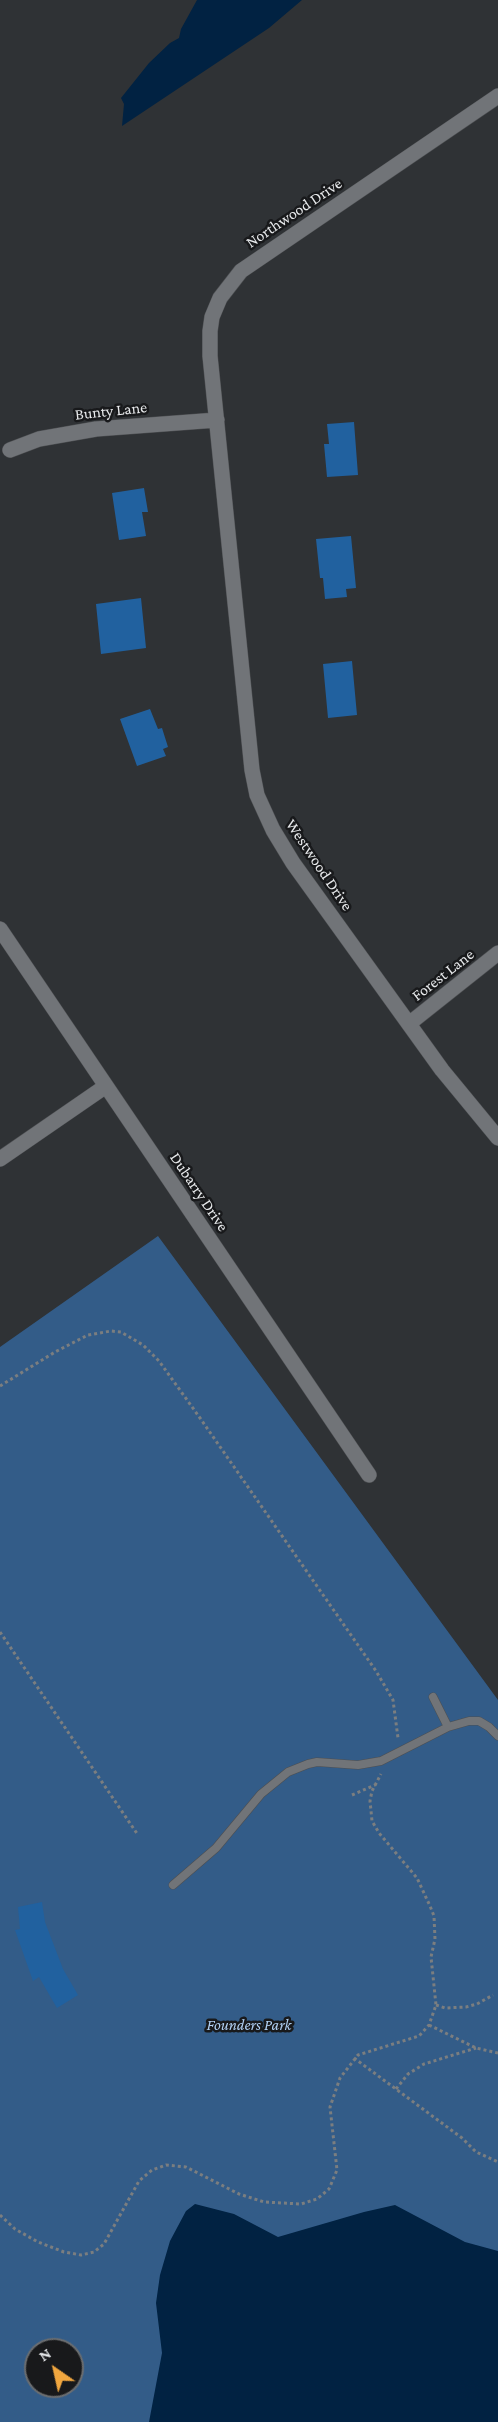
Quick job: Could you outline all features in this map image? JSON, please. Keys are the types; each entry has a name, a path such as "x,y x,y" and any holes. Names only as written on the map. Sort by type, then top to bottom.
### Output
{"street":[{"name":"Northwood Drive","path":"217,420 210,331 212,317 220,298 230,283 270,250 498,96"},
{"name":"Bunty Lane","path":"10,450 39,439 96,429 217,420"},
{"name":"Westwood Drive","path":"217,420 252,770 257,795 273,830 293,863 442,1070 498,1138"},
{"name":"Dubarry Drive","path":"0,929 369,1475"},
{"name":"Forest Lane","path":"410,1023 498,953"},
{"path":"0,1159 106,1086"}],"lane":[{"path":"433,1697 448,1727"},
{"path":"173,1885 229,1835 261,1794 288,1772 308,1764 328,1762 358,1765 381,1761 448,1727 469,1721 479,1721 489,1726 498,1736"}],"path":[{"path":"0,1386 75,1341 99,1332 121,1332 132,1337 150,1352 207,1428 389,1691 396,1709 398,1735 392,1756 375,1785 370,1801 372,1821 379,1833 417,1878 434,1916 435,1939 432,1957 436,2005 425,2031 413,2040 366,2050 354,2058 340,2078 330,2107 337,2164 336,2176 329,2189 317,2199 292,2205 264,2202 239,2194 186,2167 166,2165 152,2170 139,2181 104,2244 94,2252 81,2255 64,2252 38,2241 15,2229 0,2215"},
{"path":"0,1632 138,1835"},
{"path":"352,1795 375,1785"},
{"path":"436,2005 445,2008 466,2007 493,1995"},
{"path":"429,2025 476,2048 498,2053"},
{"path":"396,2089 408,2074 424,2064 476,2048"},
{"path":"354,2058 462,2138 476,2151 498,2162"}],"green space":[{"name":"Founders Park","path":"158,1236 498,1700 498,2422 0,2422 0,1347"}],"shaded area":[{"path":"197,0 302,0 269,28 122,126 124,104 121,98 149,63 170,43 179,38 181,29"},
{"path":"195,2204 234,2214 278,2237 395,2205 465,2242 498,2251 498,2422 149,2422 162,2353 156,2303 160,2275 170,2241 186,2211"}],"building":[{"path":"354,422 358,475 327,477 324,444 329,444 327,424"},
{"path":"144,488 148,512 142,512 146,536 119,540 112,493"},
{"path":"351,536 356,588 346,589 347,597 325,599 323,578 320,578 316,539"},
{"path":"141,598 146,648 101,654 96,604"},
{"path":"352,661 357,715 328,718 323,664"},
{"path":"150,709 158,729 162,728 168,747 163,749 166,756 137,766 120,719"},
{"path":"42,1902 45,1922 63,1969 78,1995 57,2008 39,1977 33,1981 15,1930 20,1929 18,1907"}]}
